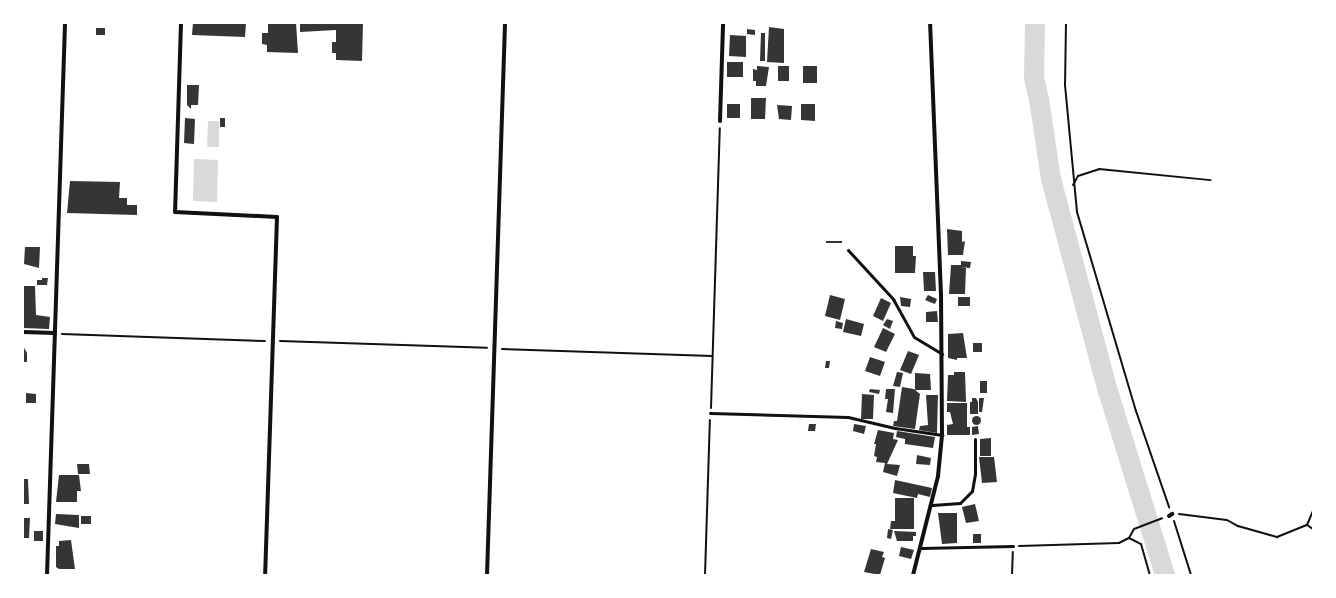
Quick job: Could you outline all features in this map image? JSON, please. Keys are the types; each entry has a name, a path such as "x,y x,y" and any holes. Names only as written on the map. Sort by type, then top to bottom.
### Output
{"street":[{"path":"47,575 65,23"},
{"path":"181,23 174,212 277,217 265,575"},
{"path":"487,575 505,23"},
{"path":"720,121 723,23"},
{"path":"913,575 932,505 938,476 942,435 942,354 930,23"},
{"path":"23,332 55,333"}],"lane":[{"path":"848,250 893,299 914,337 942,354"},
{"path":"710,413 848,417 895,428 942,435"},
{"path":"932,505 960,503 972,491 975,474 974,439"},
{"path":"921,548 1013,546"}],"path":[{"path":"1066,23 1065,85 1073,186 1084,239 1139,418 1191,575"},
{"path":"705,575 720,121"},
{"path":"1073,186 1078,176 1099,169 1210,180"},
{"path":"55,333 712,356"},
{"path":"1012,575 1013,546 1112,544 1129,538 1139,526 1170,515 1227,520 1238,526 1277,537 1307,525 1313,511"},
{"path":"1307,525 1313,529"},
{"path":"1129,538 1141,544 1150,575"}],"shaded area":[{"path":"208,121 219,121 219,147 207,147"},
{"path":"194,159 218,160 217,202 193,201"}],"building":[{"path":"193,23 246,23 245,37 192,35"},
{"path":"261,23 296,23 298,53 267,52 267,45 262,44 262,33 268,33 268,24"},
{"path":"300,23 363,23 362,61 336,60 336,53 332,53 332,42 336,42 336,30 300,32"},
{"path":"769,27 784,29 784,63 767,62"},
{"path":"96,28 105,28 105,35 96,35"},
{"path":"747,29 755,30 755,35 747,34"},
{"path":"761,33 765,33 765,61 760,61"},
{"path":"730,35 746,36 746,57 729,56"},
{"path":"727,62 743,62 743,77 727,77"},
{"path":"757,66 769,67 766,86 756,86 756,81 753,81 753,69 757,70"},
{"path":"778,66 789,66 789,81 778,81"},
{"path":"803,66 817,66 817,83 803,83"},
{"path":"187,85 199,85 198,105 191,105 191,109 187,105"},
{"path":"751,98 766,98 765,119 751,119"},
{"path":"727,104 740,104 740,118 727,118"},
{"path":"801,104 815,104 815,121 801,120"},
{"path":"777,105 792,106 791,120 779,119"},
{"path":"185,118 195,119 194,144 184,143"},
{"path":"220,118 225,118 225,127 220,127"},
{"path":"70,181 120,182 119,198 127,198 127,205 137,205 137,215 67,213"},
{"path":"947,229 962,231 962,242 965,241 963,255 948,255"},
{"path":"826,241 842,241 842,243 826,243"},
{"path":"895,246 913,246 913,256 916,256 915,273 895,273"},
{"path":"25,247 40,247 39,268 24,264"},
{"path":"961,261 971,262 970,268 960,267 966,268 965,294 949,294 951,265 961,265"},
{"path":"923,272 935,272 936,291 924,291"},
{"path":"42,278 48,278 47,285 37,285 37,280 42,280"},
{"path":"23,286 35,286 36,315 50,317 49,329 23,328"},
{"path":"830,295 845,299 840,320 825,316"},
{"path":"928,295 937,299 935,304 925,300"},
{"path":"900,297 911,299 910,307 901,306"},
{"path":"958,297 970,297 970,306 958,306"},
{"path":"881,298 891,303 883,321 873,316"},
{"path":"937,311 938,322 926,322 926,312"},
{"path":"846,319 864,324 861,336 843,332"},
{"path":"887,319 893,321 890,329 883,325"},
{"path":"836,321 843,323 842,329 835,328"},
{"path":"883,328 895,334 886,352 874,347"},
{"path":"963,333 967,358 957,358 957,360 948,358 948,334"},
{"path":"973,343 982,343 982,352 973,352"},
{"path":"23,346 27,353 27,362 23,362"},
{"path":"908,351 919,355 911,374 900,370"},
{"path":"870,357 885,362 880,376 865,371"},
{"path":"826,361 830,361 829,368 825,368"},
{"path":"897,372 903,373 900,387 893,386"},
{"path":"954,372 965,372 966,402 947,401 948,375 954,375"},
{"path":"915,373 930,374 931,390 915,390"},
{"path":"980,381 987,381 987,393 980,393"},
{"path":"902,387 914,389 920,394 915,429 893,426 894,421 897,421"},
{"path":"870,389 880,390 879,394 869,392"},
{"path":"886,389 895,389 893,413 886,412 888,399 885,399"},
{"path":"26,393 36,394 36,403 26,403"},
{"path":"862,394 874,395 873,419 861,419"},
{"path":"926,395 938,395 937,433 919,430 920,426 928,425"},
{"path":"972,398 976,398 978,402 978,414 970,414 970,402 972,402"},
{"path":"979,398 984,398 982,412 979,412"},
{"path":"947,403 967,403 967,427 970,427 970,435 947,435 947,425 953,424 950,412 947,412"},
{"path":"974,416 978,416 980,420 978,424 974,424 972,422 972,418"},
{"path":"809,424 816,424 815,431 808,431"},
{"path":"854,424 866,426 864,434 853,431"},
{"path":"978,426 979,434 972,435 972,427"},
{"path":"878,430 894,433 893,439 898,440 887,464 900,465 897,476 883,472 885,463 876,462 877,457 874,456 876,444 874,444"},
{"path":"897,431 935,437 933,448 905,444 905,439 896,437"},
{"path":"991,438 991,456 980,456 980,439"},
{"path":"917,455 931,458 930,465 916,464"},
{"path":"979,457 994,457 997,482 982,483"},
{"path":"77,464 89,464 90,474 78,474"},
{"path":"59,475 79,475 81,491 77,491 77,502 56,502"},
{"path":"23,479 28,479 29,504 23,504"},
{"path":"895,480 932,488 930,497 918,494 917,498 893,493"},
{"path":"895,498 914,498 914,529 890,529 891,521 895,521"},
{"path":"975,504 979,521 966,523 962,507"},
{"path":"938,513 957,513 957,543 942,544"},
{"path":"56,514 79,515 79,528 55,524"},
{"path":"81,516 91,516 91,524 81,524"},
{"path":"23,518 30,518 29,538 23,538"},
{"path":"888,529 893,530 891,539 887,538"},
{"path":"34,531 43,531 43,541 34,541"},
{"path":"894,531 916,532 916,536 913,536 913,541 897,541"},
{"path":"973,534 981,534 981,543 973,543"},
{"path":"71,540 75,569 59,569 56,567 56,546 59,546 59,541"},
{"path":"901,547 914,550 911,559 899,556"},
{"path":"871,549 884,552 882,557 885,558 880,575 864,572"}],"waterway":[{"path":"1035,23 1034,78 1039,99 1051,179 1108,391 1165,575"}]}
